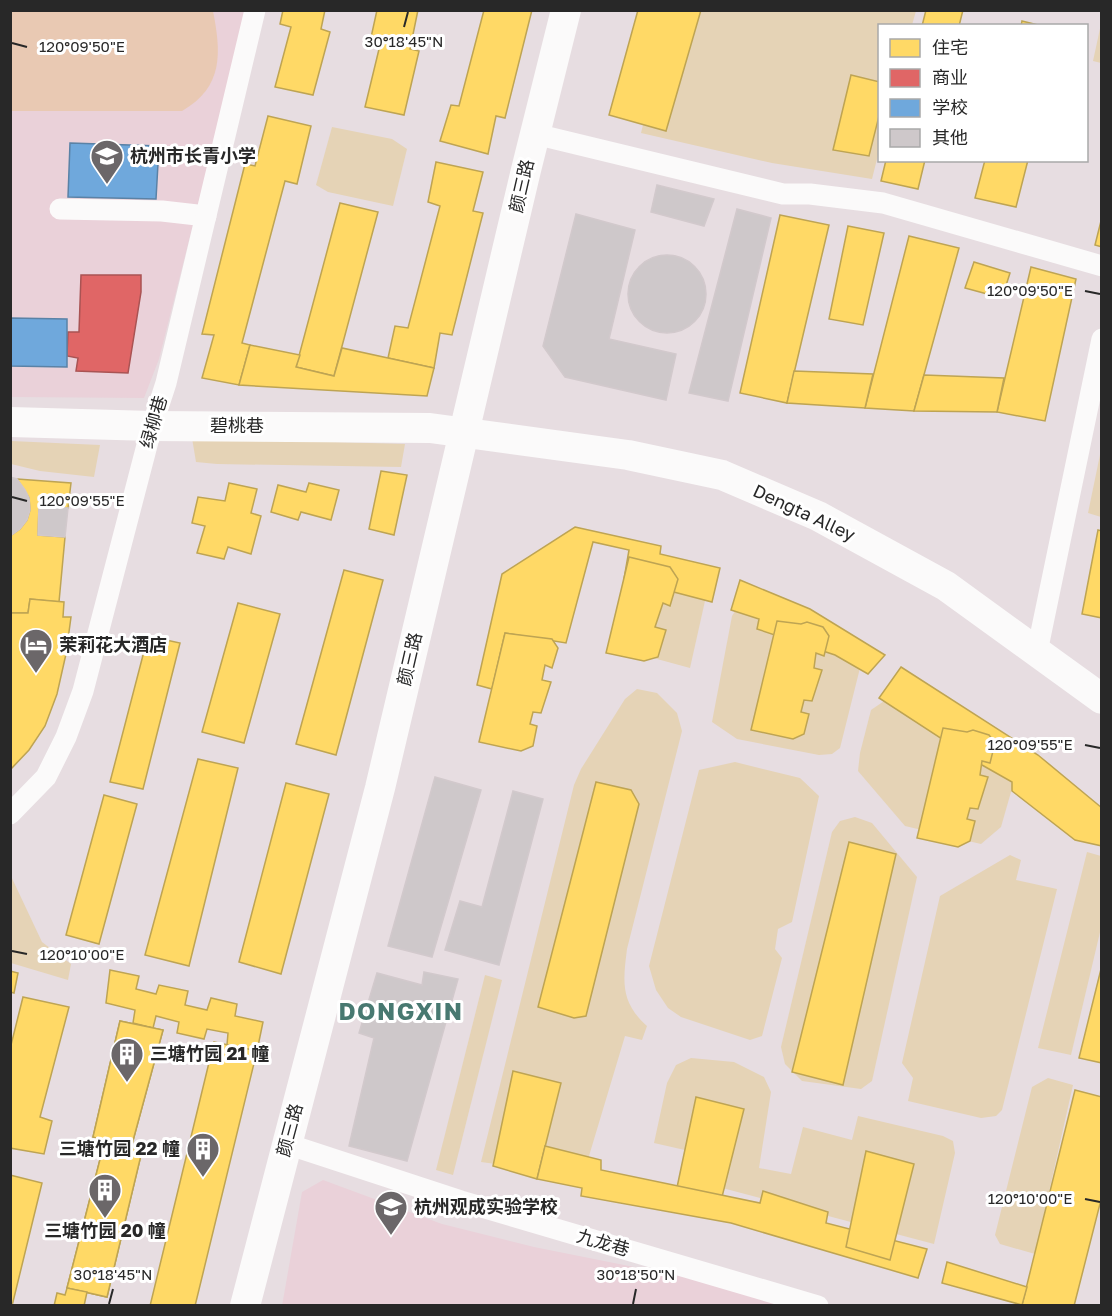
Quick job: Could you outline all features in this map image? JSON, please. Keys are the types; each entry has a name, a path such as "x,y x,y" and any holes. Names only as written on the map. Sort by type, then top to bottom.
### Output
{"street":[{"name":"绿柳巷","path":"10,814 46,777 66,737 80,700 152,426 166,383 255,10"},
{"name":"颜三路","path":"245,1305 380,788 566,10"},
{"path":"535,134 783,195 810,194 883,203 1101,266"},
{"path":"60,208 206,216"},
{"path":"1037,652 1101,339"},
{"name":"碧桃巷","path":"10,422 152,426 430,428 464,432"},
{"name":"Dengta Alley","path":"464,432 628,455 722,475 818,516 946,586 1101,699"},
{"name":"九龙巷","path":"287,1144 461,1201 818,1305"}],"shaded area":[{"path":"11,10 213,11 218,54 212,80 206,91 182,111 11,111"},
{"name":"杭州市长青小学","path":"11,11 247,11 159,359 144,398 11,397"},
{"path":"671,11 916,11 912,24 878,24 878,155 872,179 772,163 641,133"},
{"path":"1101,24 1102,63 1093,61"},
{"path":"332,127 392,139 407,149 393,206 328,192 316,185"},
{"path":"192,438 405,444 401,467 217,464 196,462"},
{"path":"11,441 100,445 94,477 40,471 11,464"},
{"path":"1101,450 1101,517 1088,513"},
{"path":"641,572 709,583 690,668 624,650"},
{"path":"740,603 862,660 840,748 832,754 819,755 737,739 712,722 732,616"},
{"path":"637,689 657,693 677,713 682,731 627,949 625,990 632,1008 647,1026 642,1040 625,1036 583,1176 481,1162 574,785 581,769 625,699"},
{"path":"893,695 1017,771 1001,827 981,844 905,826 858,771 871,710"},
{"path":"735,762 800,778 819,796 792,922 778,929 775,949 782,958 762,1036 750,1040 681,1017 668,1008 656,990 649,966 699,770"},
{"path":"855,817 872,823 917,877 872,1081 861,1089 802,1081 785,1064 781,1047 832,832 840,821"},
{"path":"1087,852 1101,856 1101,928 1071,1055 1038,1048"},
{"path":"1010,855 1021,860 1016,880 1057,889 1002,1110 996,1116 981,1118 908,1101 913,1078 902,1063 940,896"},
{"path":"10,874 42,942 71,964 68,980 11,963"},
{"path":"485,975 502,980 453,1175 436,1170"},
{"path":"691,1058 734,1062 764,1077 771,1092 759,1168 791,1174 803,1127 852,1140 858,1116 943,1136 953,1141 955,1153 934,1244 692,1180 698,1153 654,1143 667,1083 676,1065"},
{"path":"1048,1078 1073,1085 1035,1254 1000,1244 995,1235 1032,1087"},
{"name":"杭州观成实验学校","path":"323,1180 442,1224 534,1247 729,1286 794,1306 282,1306 302,1192"}],"building: 住宅":[{"path":"283,10 325,10 321,29 330,32 313,95 275,87 291,27 280,24"},
{"path":"377,10 418,10 410,49 419,51 404,115 365,107 380,45 370,42"},
{"path":"484,10 532,10 505,118 496,116 488,154 440,141 451,105 459,106"},
{"path":"638,10 701,10 666,131 609,115"},
{"path":"926,10 963,10 960,24 922,24"},
{"path":"851,75 878,82 878,120 869,156 833,150"},
{"path":"268,116 311,126 297,184 285,181 242,343 250,345 239,385 202,378 214,335 202,334 245,164 255,166"},
{"path":"436,162 483,172 473,211 483,213 452,335 440,333 434,368 388,358 395,326 408,328 440,206 428,202"},
{"path":"886,162 925,162 918,189 881,181"},
{"path":"984,162 1027,162 1016,207 975,198"},
{"path":"340,203 378,212 334,376 296,367"},
{"path":"780,215 829,225 787,403 740,393"},
{"path":"1102,217 1102,247 1095,245"},
{"path":"848,226 884,233 863,325 829,319"},
{"path":"909,236 959,248 914,411 865,408"},
{"path":"974,262 1010,273 1002,298 965,288"},
{"path":"1031,267 1076,279 1045,421 997,412"},
{"path":"250,345 300,355 296,367 334,376 342,348 434,368 427,396 239,385"},
{"path":"794,371 873,374 865,408 787,403"},
{"path":"924,375 1004,378 997,412 914,411"},
{"path":"381,471 407,475 394,535 369,529"},
{"path":"17,479 71,483 68,508 39,507 38,535 65,537 59,602 30,599 28,613 10,613 10,536 27,520 30,510 29,498"},
{"path":"229,483 257,489 251,513 261,516 251,554 228,547 224,559 197,553 205,526 192,523 198,497 225,501"},
{"path":"309,483 339,490 331,520 301,512 298,520 271,512 278,485 306,492"},
{"path":"575,527 661,546 660,554 720,568 712,602 624,579 629,550 593,542 566,643 505,633 492,689 477,685 502,574"},
{"path":"1098,530 1102,531 1102,618 1082,614"},
{"path":"629,557 670,567 678,579 670,606 663,603 655,627 666,630 658,657 644,661 606,653"},
{"path":"344,570 383,580 336,755 296,744"},
{"path":"740,580 810,609 885,655 868,674 835,655 757,629 759,619 731,610"},
{"name":"茉莉花大酒店","path":"30,599 64,602 63,617 71,617 57,694 45,726 29,750 10,770 10,613 28,613"},
{"path":"238,603 280,614 244,743 202,732"},
{"path":"777,621 801,624 807,622 823,627 829,636 824,656 816,653 814,668 822,670 812,701 804,700 801,712 809,714 804,734 793,739 751,730"},
{"path":"505,633 552,639 558,648 552,668 545,665 542,680 551,682 541,713 533,712 530,724 537,726 533,746 521,751 479,742"},
{"path":"148,636 180,643 143,789 110,782"},
{"path":"901,667 1038,755 1102,808 1102,846 1075,840 1012,791 1012,782 879,698"},
{"path":"943,728 967,732 973,730 989,735 995,743 990,763 982,761 980,775 988,777 978,809 970,808 967,819 975,821 970,841 958,847 917,838"},
{"path":"198,759 238,768 189,966 145,955"},
{"path":"596,782 631,790 639,804 586,1016 574,1018 538,1007"},
{"path":"286,783 329,794 281,974 239,962"},
{"path":"104,795 137,804 99,944 66,935"},
{"path":"849,842 896,854 843,1085 792,1072"},
{"path":"1102,965 1102,1063 1079,1058"},
{"path":"110,970 139,976 136,989 156,994 159,985 188,991 185,1005 207,1010 211,998 237,1004 235,1016 263,1022 257,1051 227,1045 228,1033 207,1029 204,1039 177,1033 179,1022 156,1016 153,1028 133,1023 135,1010 106,1003"},
{"path":"10,971 18,973 14,993 10,992"},
{"path":"23,997 69,1007 40,1117 52,1121 44,1154 10,1148 10,1049"},
{"path":"120,1021 163,1030 131,1148 142,1151 107,1297 67,1288 105,1140 93,1137"},
{"name":"三塘竹园 21 幢","path":"120,1021 163,1030 131,1148 93,1137"},
{"name":"三塘竹园 22 幢","path":"214,1042 257,1051 195,1306 150,1306"},
{"path":"513,1071 561,1083 537,1179 493,1166"},
{"path":"1075,1090 1102,1097 1102,1196 1074,1306 1022,1305"},
{"path":"696,1097 744,1109 720,1205 675,1197"},
{"name":"三塘竹园 20 幢","path":"105,1140 142,1151 107,1297 67,1288"},
{"path":"545,1146 601,1160 601,1170 760,1203 763,1191 828,1212 826,1223 927,1249 918,1278 731,1223 581,1196 582,1188 537,1179"},
{"path":"866,1151 914,1164 890,1260 846,1247"},
{"path":"10,1175 42,1183 12,1306 10,1306"},
{"path":"947,1262 1027,1287 1022,1305 942,1283"},
{"path":"67,1288 87,1292 84,1306 54,1306 57,1293 65,1295"}],"building: 商业":[{"path":"81,275 141,275 141,292 128,373 76,371 78,358 67,356 68,332 79,332"}],"building: 学校":[{"path":"70,143 159,146 156,199 68,197"},
{"path":"10,318 67,319 67,367 10,366"}],"building: 其他":[{"path":"657,185 714,199 704,226 651,212"},
{"path":"737,209 771,218 728,401 689,393"},
{"path":"576,214 635,230 609,339 676,354 666,400 565,377 543,346"},
{"path":"659,255 675,255 689,261 700,272 706,286 706,302 700,316 689,327 675,333 659,333 645,327 634,316 628,302 628,286 634,272 645,261"},
{"path":"10,477 17,479 25,490 29,498 30,510 27,520 10,536"},
{"path":"39,507 68,508 65,537 38,535"},
{"path":"435,777 481,790 432,957 388,946"},
{"path":"513,791 543,799 499,965 445,950 460,901 482,907"},
{"path":"424,972 458,979 407,1161 349,1146 374,1038 359,1033 377,973 422,985"}],"place":[{"name":"杭州市长青小学","path":"107,185"},
{"name":"茉莉花大酒店","path":"36,674"},
{"name":"三塘竹园 21 幢","path":"127,1083"},
{"name":"三塘竹园 22 幢","path":"203,1178"},
{"name":"三塘竹园 20 幢","path":"105,1219"},
{"name":"杭州观成实验学校","path":"391,1236"}],"district":[{"name":"DONGXIN","path":"401,1012"}]}
